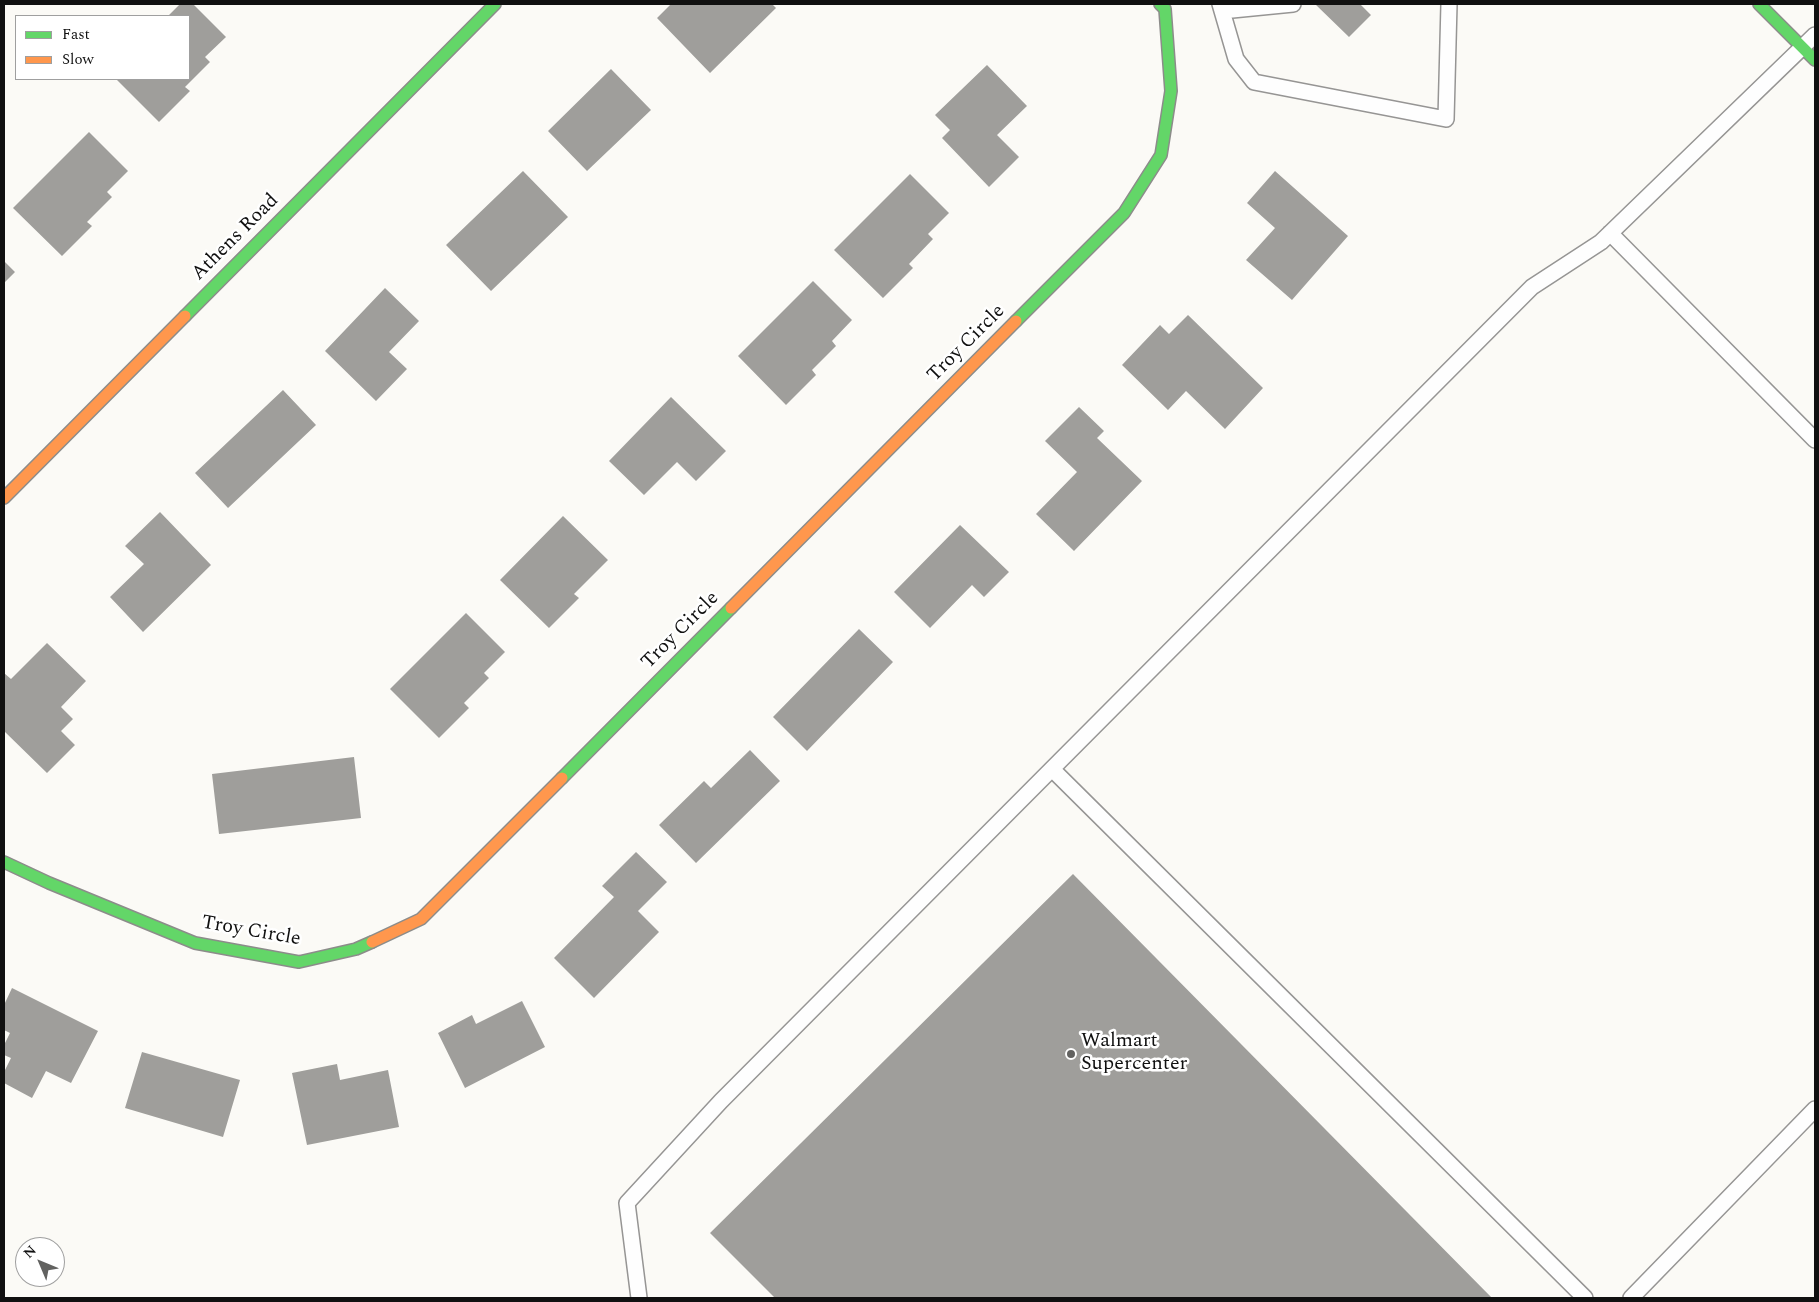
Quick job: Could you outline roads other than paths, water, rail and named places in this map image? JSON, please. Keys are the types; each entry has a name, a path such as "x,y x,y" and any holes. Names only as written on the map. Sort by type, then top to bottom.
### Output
{"street":[{"name":"Athens Road","path":"4,498 495,4"},
{"name":"Troy Circle","path":"4,862 49,883 195,943 299,962 356,949 421,920 1124,213 1161,155 1171,91 1165,9 1160,4"},
{"path":"1758,4 1815,60"}],"lane":[{"path":"1293,4 1221,7 1236,59 1254,82 1446,120 1450,4"},
{"path":"639,1298 627,1203 721,1101 1532,287 1602,242 1815,35"},
{"path":"1610,234 1815,440"},
{"path":"1052,769 1585,1298"},
{"path":"1631,1298 1815,1109"},
{"path":"1804,1120 1815,1132"}],"place":[{"name":"Walmart Supercenter","path":"1071,1054"}]}
